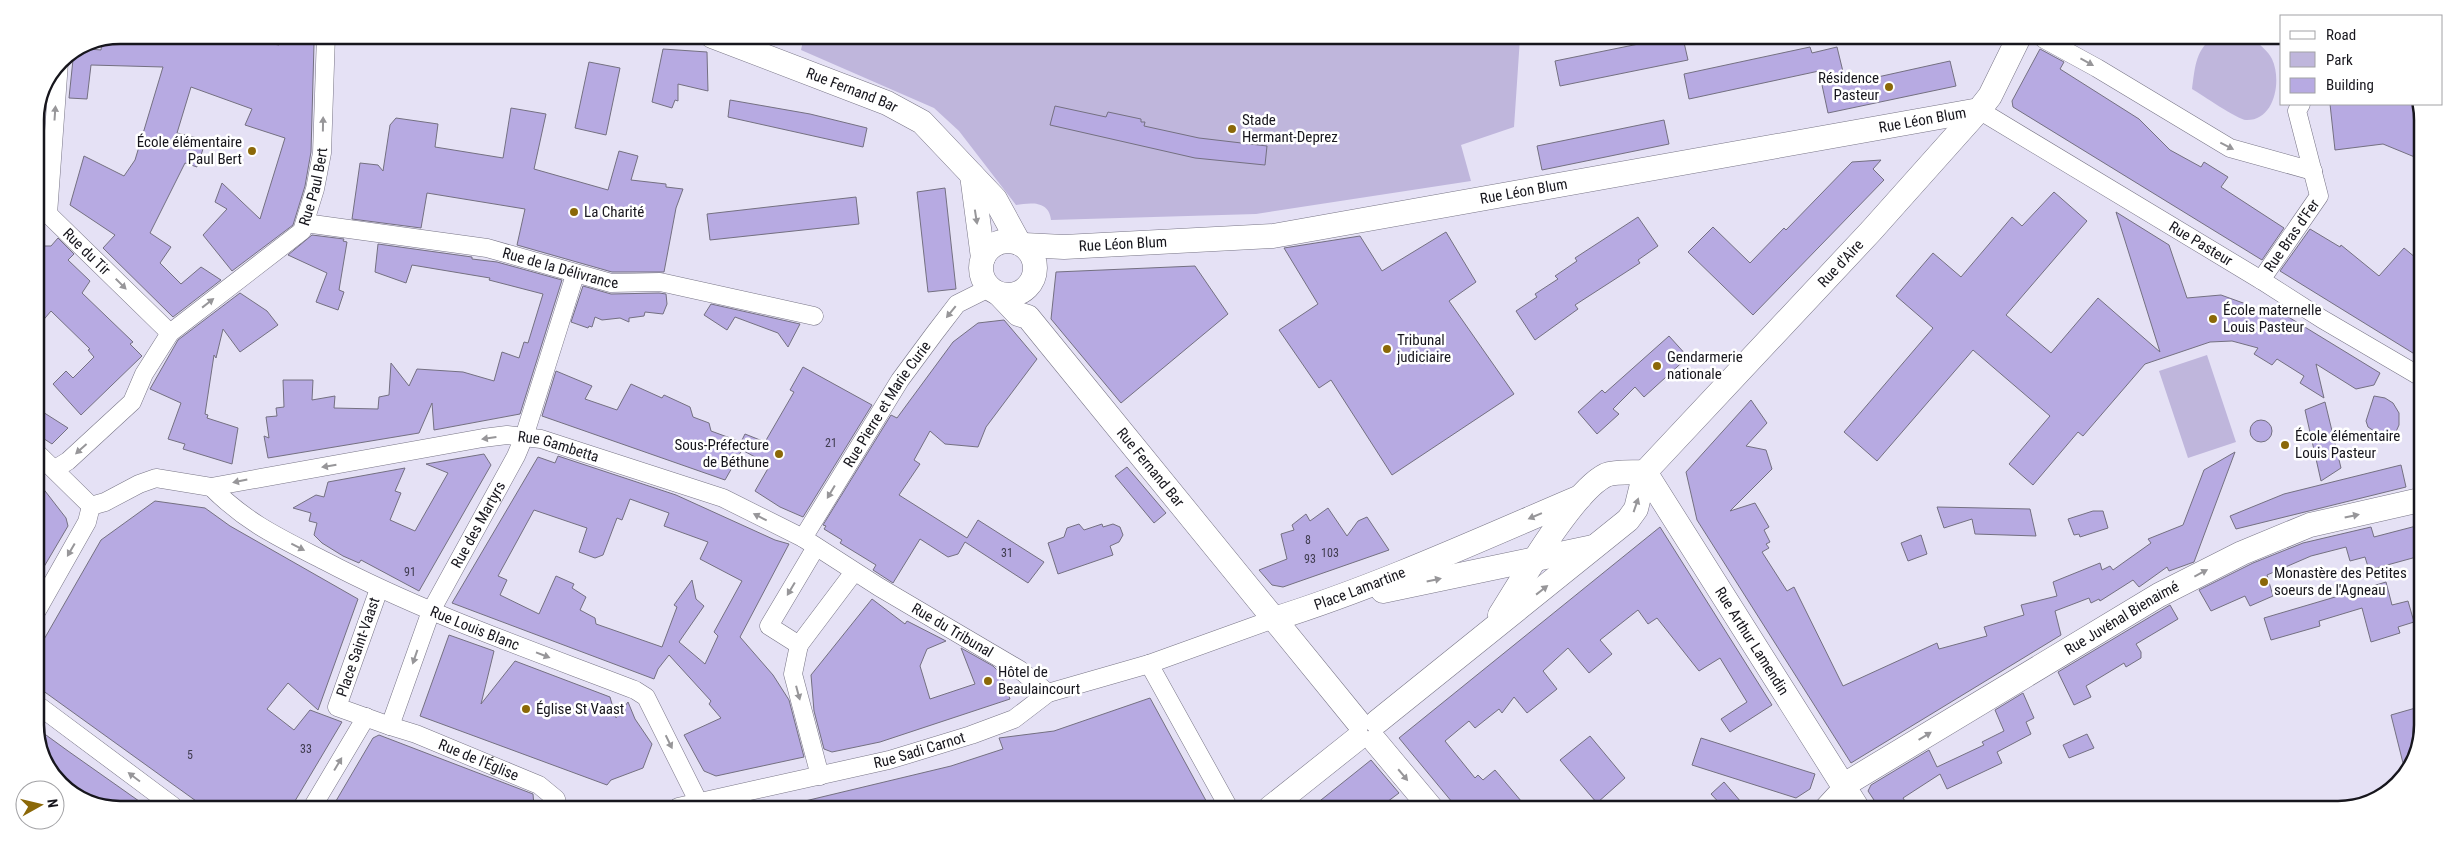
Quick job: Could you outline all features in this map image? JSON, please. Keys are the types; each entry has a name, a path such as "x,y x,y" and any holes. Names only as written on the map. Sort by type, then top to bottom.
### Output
{"street":[{"name":"Rue Paul Bert","path":"55,469 106,428 132,402 144,374 170,333 302,231 306,223 322,153 326,44"},
{"name":"Rue Fernand Bar","path":"733,44 887,103 922,122 995,199 1027,259"},
{"name":"Rue d'Aire","path":"1645,472 1871,231 1979,110 1990,96 2016,44"},
{"path":"2053,44 2097,68 2230,148 2313,171"},
{"name":"Rue du Tir","path":"44,198 57,77"},
{"name":"Rue Bras d'Fer","path":"2261,280 2319,196 2297,111 2300,105"},
{"name":"Rue Léon Blum","path":"1027,259 1064,247 1273,236 1979,110"},
{"name":"Rue Pasteur","path":"1979,110 2414,373"},
{"path":"972,175 982,258 981,274 994,291 1008,296 1017,294 1027,259"},
{"name":"Rue du Tir","path":"44,218 170,333"},
{"name":"Rue de la Délivrance","path":"306,223 487,248 575,275 610,283 660,282 814,316"},
{"path":"982,258 994,245 1011,240 1027,259 1033,294 1028,317"},
{"name":"Rue des Martyrs","path":"431,612 516,456 524,437 575,275"},
{"name":"Rue Fernand Bar","path":"994,291 1018,314 1028,317 1274,619"},
{"name":"Rue Pierre et Marie Curie","path":"798,646 769,626 810,543 900,380 928,341 958,304 994,291"},
{"name":"Rue Gambetta","path":"212,487 483,438 507,435 542,439 723,498 810,543 879,587"},
{"path":"44,459 91,506"},
{"name":"Place Lamartine","path":"1279,801 1628,520 1636,509 1645,472 1607,475 1580,497 1536,559 1490,630"},
{"name":"Rue Arthur Lamendin","path":"1645,472 1853,801"},
{"path":"91,506 105,502 156,478 166,478 212,487"},
{"name":"Rue Louis Blanc","path":"212,487 231,507 255,525 379,589 431,612 635,690 646,697 699,801"},
{"name":"Place Lamartine","path":"1318,605 1456,550 1580,497"},
{"name":"Rue Juvénal Bienaimé","path":"1844,786 2159,595 2242,553 2310,525 2414,501"},
{"path":"44,598 87,522 91,506"},
{"name":"Place Lamartine","path":"1318,605 1598,546"},
{"path":"820,776 793,674 798,646 854,572"},
{"name":"Rue du Tribunal","path":"879,587 1020,670 1048,693"},
{"name":"Place Saint-Vaast","path":"379,589 337,707 390,726"},
{"path":"1225,801 1149,664 1318,605"},
{"path":"390,726 431,612"},
{"path":"1274,619 1426,801"},
{"name":"Rue Sadi Carnot","path":"714,801 889,760 971,735 1014,719 1048,693 1149,664"},
{"path":"44,710 166,801"},
{"path":"315,801 366,718"},
{"name":"Rue de l'Église","path":"390,726 416,734 539,785 557,801"},
{"path":"1830,801 1844,786"}],"green space":[{"name":"Stade Hermant-Deprez","path":"802,44 1520,44 1514,127 1461,145 1471,181 1256,214 1051,220 1047,209 1043,206 1038,204 1016,205 959,131 934,108 801,50"},
{"path":"2206,44 2259,44 2264,48 2272,59 2275,68 2276,88 2270,107 2264,114 2256,119 2242,119 2192,89 2195,68 2202,49"},
{"path":"2207,355 2236,442 2188,458 2159,371"}],"building":[{"path":"120,44 314,44 311,152 305,186 293,225 232,271 203,235 227,209 215,202 222,183 260,219 285,138 245,125 252,109 191,87 177,133 206,140 197,167 185,163 150,233 171,247 160,263 181,284 201,267 221,280 173,317 103,248 115,235 70,205 84,156 124,176 135,160 163,67 91,65 87,99 69,98 73,60 91,50 101,50 101,46 105,45"},
{"path":"1639,44 1684,44 1688,60 1560,86 1555,61"},
{"path":"1810,47 1812,53 1837,47 1846,84 1950,61 1956,86 1828,113 1819,71 1689,99 1684,74"},
{"path":"663,49 707,52 708,91 678,84 678,101 675,100 672,108 652,102"},
{"path":"2040,49 2064,62 2060,69 2139,119 2170,150 2201,167 2204,162 2228,177 2221,187 2284,228 2262,260 2013,107 2012,101"},
{"path":"589,62 620,68 606,135 575,128"},
{"path":"730,100 810,114 867,128 863,147 728,117"},
{"path":"2330,105 2413,105 2414,157 2383,144 2335,150"},
{"path":"1055,106 1106,117 1108,112 1141,119 1141,122 1145,122 1144,126 1199,138 1267,146 1265,165 1195,158 1050,125"},
{"path":"511,108 546,114 534,169 608,190 619,151 638,156 631,180 666,184 666,187 683,189 676,208 664,272 612,272 517,245 525,209 427,193 421,228 352,219 360,163 378,165 383,171 390,125 396,118 438,124 435,147 503,158"},
{"path":"1664,120 1669,144 1542,170 1537,146"},
{"path":"1881,160 1873,169 1884,180 1753,315 1688,252 1713,227 1750,263 1784,228 1786,230 1852,162"},
{"path":"945,188 956,289 928,292 917,192"},
{"path":"2054,192 2087,221 2006,315 2051,353 2098,298 2160,352 2116,212 2169,245 2187,298 2221,295 2246,304 2265,317 2272,307 2380,373 2374,385 2356,389 2316,364 2324,398 2300,383 2304,376 2277,359 2272,365 2254,354 2258,348 2232,341 2210,342 2145,364 2083,436 2078,432 2033,485 2009,464 2050,416 1973,350 1877,461 1844,432 1933,328 1896,296 1933,253 1961,277 2012,217 2022,226"},
{"path":"856,197 859,224 710,240 707,214"},
{"path":"1638,217 1658,246 1638,260 1640,263 1575,305 1578,309 1535,340 1516,311 1537,297 1535,294 1558,279 1555,276 1577,261 1575,258"},
{"path":"2310,229 2340,247 2341,245 2379,276 2404,248 2414,256 2414,354 2280,271"},
{"name":"Tribunal judiciaire","path":"1446,232 1476,282 1449,301 1514,394 1392,475 1331,380 1319,388 1279,330 1318,304 1284,248 1360,236 1382,271"},
{"path":"312,235 344,239 343,241 347,242 339,290 344,292 338,310 316,302 327,273 288,255"},
{"path":"58,238 74,254 68,260 90,281 82,293 133,342 130,344 142,356 81,415 53,384 66,371 73,378 94,357 88,350 90,349 51,311 44,319 44,246 51,246"},
{"path":"378,244 472,257 472,259 497,262 562,280 520,414 434,430 432,403 419,433 268,458 264,436 269,438 266,417 277,416 276,408 284,407 283,380 313,380 312,400 335,396 334,408 378,409 379,397 389,395 391,363 409,386 417,369 463,372 494,381 502,352 519,358 524,342 528,343 543,294 489,280 490,278 412,265 406,283 375,272"},
{"path":"1195,266 1228,314 1121,403 1051,319 1056,272"},
{"path":"583,286 611,294 666,294 667,304 663,314 645,312 644,316 629,318 629,322 620,318 602,320 595,317 592,327 589,326 588,328 571,322"},
{"path":"240,293 267,311 278,325 240,352 223,329 216,358 214,355 205,414 208,415 207,418 238,428 232,464 183,449 185,444 168,439 181,403 150,389 178,340"},
{"path":"711,304 800,324 788,347 778,333 735,317 727,330 704,315"},
{"path":"1004,320 1037,359 986,427 978,447 945,444 930,431 914,460 920,464 899,495 967,538 978,520 1044,562 1028,583 965,542 958,554 948,557 920,539 893,583 873,570 876,565 840,543 842,540 824,529 826,526 823,525 891,415 897,418 953,342 978,323"},
{"path":"1669,336 1688,357 1644,397 1635,387 1613,409 1619,414 1597,434 1578,412 1602,390 1605,393"},
{"path":"803,367 872,405 803,517 780,507 755,491 770,465 742,450 725,480 542,416 556,371 592,386 585,399 617,410 631,384 662,398 664,395 690,407 693,417 709,423 711,431 741,442 745,434 765,442 794,392 790,390"},
{"path":"2374,396 2385,398 2393,403 2399,413 2399,425 2394,436 2382,443 2380,435 2368,427 2366,421"},
{"path":"1751,400 1767,423 1746,446 1766,450 1772,469 1730,511 1755,503 1769,527 1764,530 1770,542 1766,544 1769,548 1762,552 1787,591 1794,587 1843,686 1937,643 1939,649 1987,636 1984,627 2024,615 2021,605 2057,596 2053,582 2100,563 2102,570 2110,566 2113,570 2151,543 2148,539 2183,525 2204,470 2235,452 2194,562 2169,571 2167,567 2139,587 2133,580 2100,601 2099,599 2091,603 2089,598 2055,611 2061,635 1851,763 1697,520 1686,472"},
{"path":"2325,402 2341,468 2321,481 2305,410"},
{"path":"44,413 68,428 52,444 44,439"},
{"path":"2257,420 2265,420 2272,427 2272,435 2265,442 2257,442 2250,435 2250,427"},
{"path":"484,454 491,465 419,591 361,560 359,563 343,556 322,543 314,535 317,523 309,521 311,513 293,508 316,495 324,497 328,482 405,468 395,491 401,493 390,520 415,531 448,473 426,464"},
{"path":"558,456 676,495 775,540 789,544 740,637 773,675 789,700 804,757 716,776 704,771 684,735 721,718 709,704 711,701 669,655 658,669 654,679 452,603 538,457 555,463","holes":["630,499 669,513 664,526 708,542 700,559 742,581 714,632 718,636 705,664 679,642 704,606 696,599 692,580 674,605 677,607 662,647 596,624 595,618 580,610 586,597 572,588 574,584 556,576 539,614 500,595 507,580 498,576 534,510 587,528 579,552 595,558 603,555 617,518 622,520"]},
{"path":"2401,465 2406,487 2236,529 2230,516 2284,494"},
{"path":"1127,467 1166,513 1154,523 1115,476"},
{"path":"44,490 66,518 68,526 44,567"},
{"path":"155,501 205,508 230,526 358,599 318,710 288,683 267,709 294,730 310,710 342,722 295,801 196,801 44,691 44,639 101,540"},
{"path":"1937,507 2030,509 2036,536 1975,534 1972,519 1944,528"},
{"path":"1328,508 1347,536 1358,521 1367,517 1389,550 1283,587 1272,585 1259,570 1287,559 1281,534 1294,530 1292,525 1306,514 1310,521"},
{"path":"2093,511 2103,511 2108,528 2080,537 2079,534 2074,535 2068,519"},
{"path":"1079,524 1084,530 1102,524 1103,527 1113,524 1120,527 1123,535 1119,542 1110,546 1113,555 1058,574 1048,543 1064,537 1067,528"},
{"path":"1660,527 1772,705 1730,732 1721,719 1747,702 1720,658 1699,671 1657,618 1648,624 1638,610 1600,640 1612,654 1589,673 1568,648 1543,671 1557,689 1527,713 1514,697 1502,713 1499,709 1475,728 1469,721 1445,741 1475,778 1478,775 1483,780 1495,770 1521,801 1451,801 1399,738"},
{"path":"2371,527 2374,537 2414,527 2414,558 2369,570 2365,557 2350,561 2346,547 2311,556 2267,575 2273,596 2250,606 2245,596 2211,611 2199,590 2253,563 2303,543"},
{"path":"1921,535 1927,554 1908,561 1901,543"},
{"path":"2386,582 2392,605 2408,601 2414,622 2398,627 2400,633 2371,642 2362,608 2319,621 2320,626 2271,640 2264,618"},
{"path":"872,599 905,624 907,621 946,641 927,649 920,666 930,699 975,684 961,648 993,666 1001,674 1010,699 880,742 832,752 824,749 814,711 811,675"},
{"path":"2170,605 2178,619 2136,644 2141,652 2141,658 2126,667 2124,663 2086,686 2091,697 2074,705 2058,672"},
{"name":"Église St Vaast","path":"449,635 494,651 481,704 515,661 610,697 616,718 628,702 635,719 652,744 643,768 611,780 607,785 420,716"},
{"path":"2023,693 2034,718 2026,722 2031,734 1997,752 2002,763 1947,789 1940,774 1903,798 1905,801 1875,801 1868,791 1871,785 1929,750 1937,767 1984,745 1982,742 2004,731 1995,710"},
{"path":"1150,698 1206,801 805,801 951,766 1003,749 999,738 1054,731"},
{"path":"2414,708 2414,735 2403,764 2391,715"},
{"path":"44,734 139,801 110,801 95,797 77,788 59,772 48,750"},
{"path":"2087,734 2094,748 2069,758 2063,745"},
{"path":"379,735 533,794 534,801 336,801 373,738"},
{"path":"1590,736 1625,778 1599,801 1595,801 1560,760"},
{"path":"1701,738 1815,774 1810,789 1796,798 1692,765"},
{"path":"1371,760 1399,793 1388,801 1320,801"},
{"path":"1724,782 1740,801 1718,801 1711,794"}],"place":[{"name":"Résidence Pasteur","path":"1889,87"},
{"name":"Stade Hermant-Deprez","path":"1232,129"},
{"name":"École élémentaire Paul Bert","path":"252,151"},
{"name":"La Charité","path":"574,212"},
{"name":"École maternelle Louis Pasteur","path":"2213,319"},
{"name":"Tribunal judiciaire","path":"1387,349"},
{"name":"Gendarmerie nationale","path":"1657,366"},
{"name":"École élémentaire Louis Pasteur","path":"2285,445"},
{"name":"Sous-Préfecture de Béthune","path":"779,454"},
{"name":"Monastère des Petites soeurs de l'Agneau","path":"2264,582"},
{"name":"Hôtel de Beaulaincourt","path":"988,681"},
{"name":"Église St Vaast","path":"526,709"}]}
